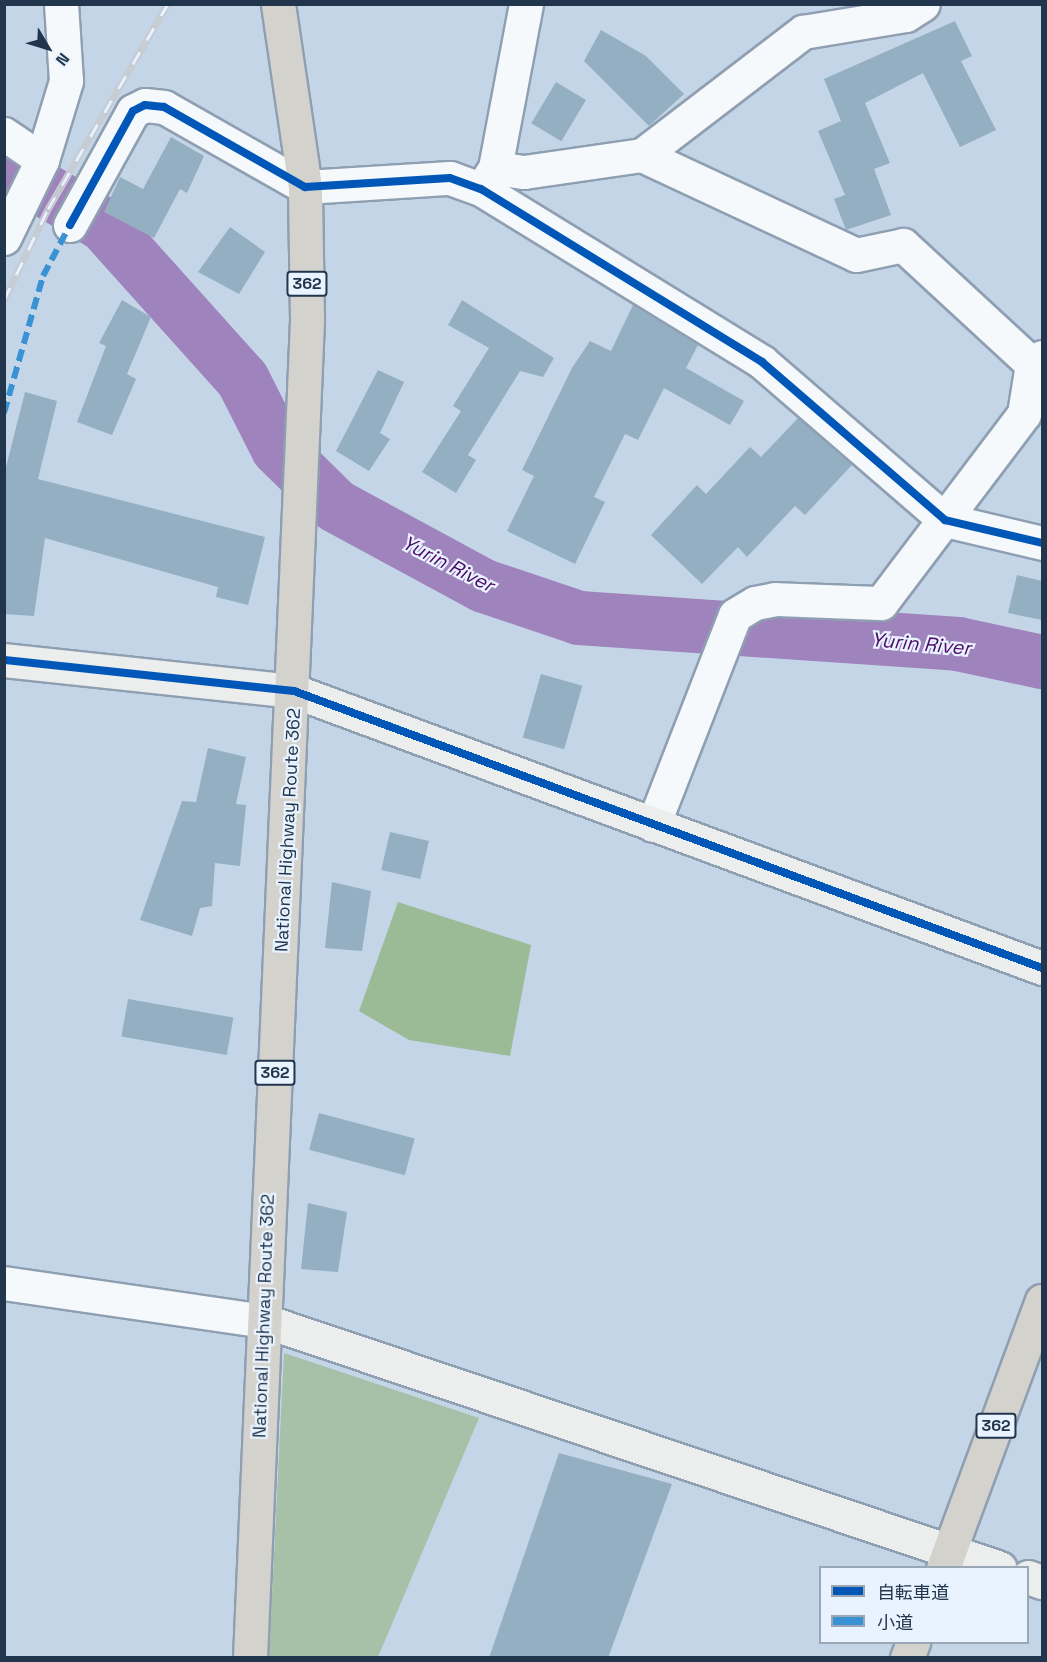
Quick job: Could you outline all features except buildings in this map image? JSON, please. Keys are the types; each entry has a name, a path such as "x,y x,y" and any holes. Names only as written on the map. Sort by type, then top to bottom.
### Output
{"highway":[{"name":"National Highway Route 362","path":"250,1658 294,691 300,488 304,453 305,187 278,4"},
{"name":"362","path":"947,1559 1042,1301"}],"street":[{"path":"4,238 42,160 66,81 61,4"},
{"path":"488,178 526,4"},
{"path":"70,225 133,111 145,105 165,107 305,187 450,178 488,178 642,155 803,32 906,15 923,4"},
{"path":"4,134 42,160"},
{"path":"642,155 856,255 903,245 1037,361 1024,414 881,603 775,599 755,603 735,615 652,825"},
{"path":"488,178 762,362 945,520 1042,543"},
{"path":"4,660 294,691 1042,968"},
{"path":"4,1283 265,1321 947,1559 988,1566"}],"green space":[{"path":"398,902 531,945 510,1056 409,1040 359,1011"},
{"path":"284,1353 479,1418 378,1657 269,1657"}],"waterway":[{"name":"Yurin River","path":"4,166 104,225 243,380 278,449 336,506 484,586 579,618 958,644 1042,662"}],"railway":[{"path":"4,300 48,209 168,4"}],"marked path":[{"path":"4,413 43,276 70,225"}],"cycle path":[{"path":"70,225 133,111 145,105 164,107 305,187 450,178 481,189 762,362 945,520 1042,543"},
{"path":"4,660 294,691 1042,968"}]}
